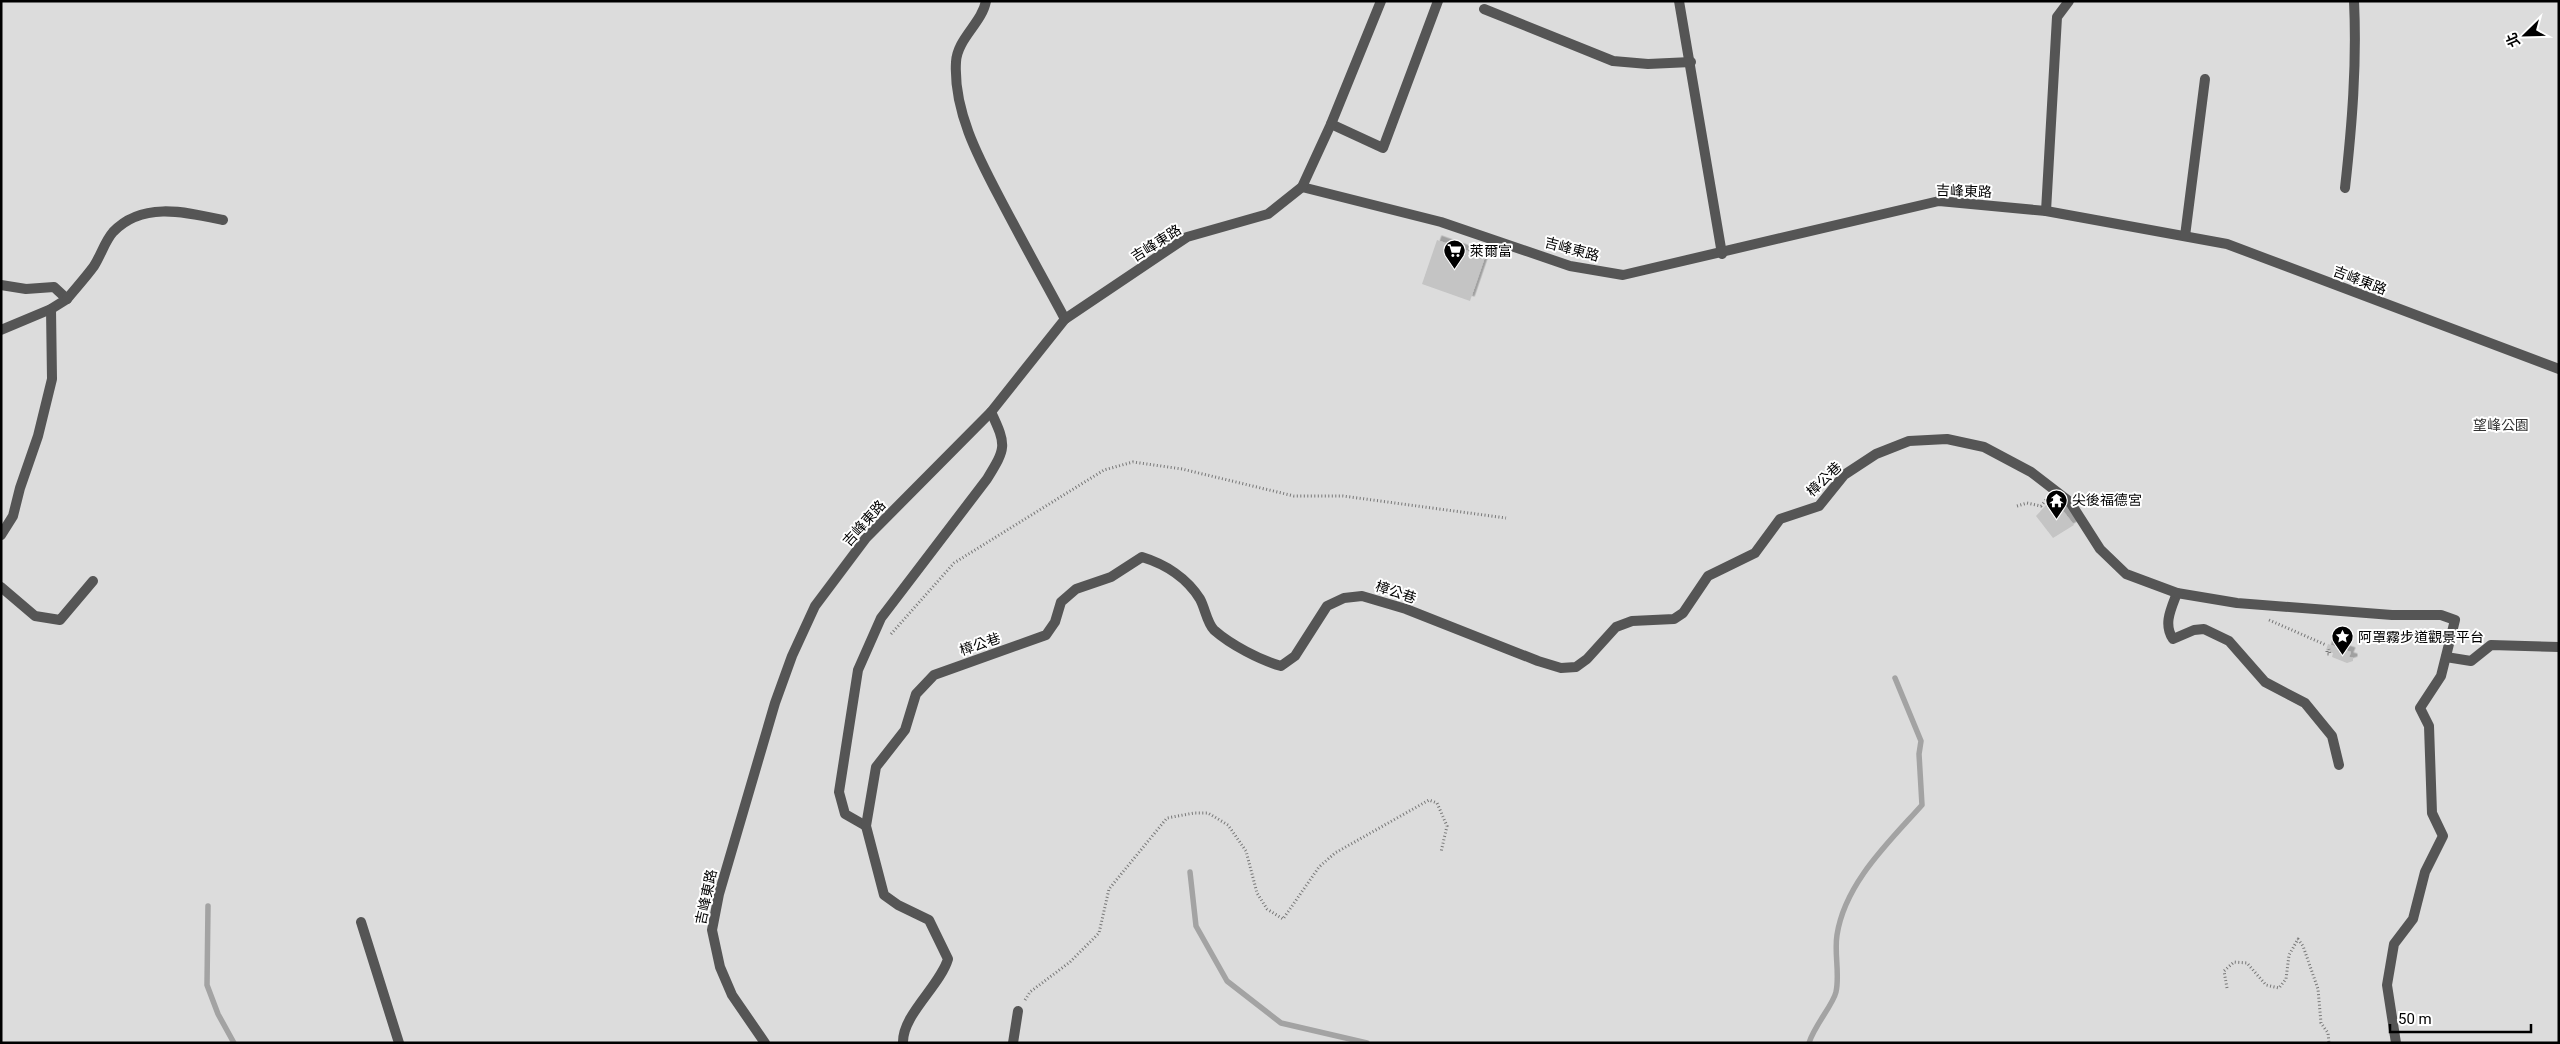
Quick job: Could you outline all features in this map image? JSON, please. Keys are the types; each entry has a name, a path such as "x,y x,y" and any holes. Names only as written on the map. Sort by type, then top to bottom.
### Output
{"street":[{"path":"986,1 984,10 968,32 956,60 959,98 976,153 1065,319"},
{"name":"吉峰東路","path":"765,1043 732,995 720,967 712,930 719,894 776,703 792,656 814,606 866,538 991,412 1065,319 1187,237 1268,214 1302,187 1332,124 1381,1"},
{"path":"1332,124 1383,148 1438,1"},
{"path":"1679,1 1691,62 1722,254"},
{"path":"2046,211 2057,17 2069,1"},
{"path":"2345,188 2354,112 2356,48 2354,1"},
{"path":"1484,9 1613,61 1648,64 1691,62"},
{"path":"2184,236 2205,79"},
{"name":"吉峰東路","path":"1302,187 1441,222 1570,266 1623,275 1722,254 1939,201 2046,211 2227,244 2559,369"},
{"path":"1,330 50,309 67,299 94,265 113,232 133,216 152,212 172,212 223,220"},
{"path":"1,285 26,289 54,287 67,299"},
{"path":"1,535 13,516 20,488 38,436 52,379 50,309"},
{"path":"866,826 845,814 839,792 858,670 881,618 1002,455 1003,437 991,412"},
{"name":"樟公巷","path":"903,1043 911,1017 945,969 948,959 929,920 898,905 884,895 866,826 876,767 905,730 916,694 934,675 1046,635 1055,622 1061,602 1076,589 1111,577 1142,557 1156,562 1181,578 1200,599 1213,629 1264,661 1282,666 1295,656 1327,606 1344,598 1362,596 1406,609 1538,661 1561,668 1576,667 1587,659 1616,627 1632,621 1674,619 1684,613 1708,576 1755,553 1780,519 1819,506 1844,475 1876,454 1909,441 1947,439 1984,447 2031,472 2070,502 2100,549 2126,574 2177,593"},
{"path":"1,587 35,616 60,620 94,581"},
{"path":"2338,765 2332,736 2305,703 2264,682 2229,641 2204,629 2194,630 2173,639 2169,632 2168,620 2177,593 2237,603 2392,615 2441,615 2455,620 2441,676 2420,708 2429,726 2432,812 2443,836 2425,872 2413,919 2394,944 2387,984 2396,1043"},
{"path":"2446,656 2471,660 2491,645 2559,646"},
{"path":"361,922 399,1043"},
{"path":"1013,1043 1018,1011"}],"path":[{"path":"884,641 954,564 1104,470 1133,462 1182,469 1294,496 1343,496 1506,518"},
{"path":"2017,506 2027,503 2041,506 2049,498 2044,494"},
{"path":"2261,616 2326,645"},
{"path":"1018,1011 1030,992 1070,962 1099,933 1109,889 1167,818 1194,813 1208,813 1228,825 1246,851 1257,893 1267,909 1284,919 1319,867 1329,858 1429,800 1437,803 1447,826 1440,852"},
{"path":"2227,988 2224,971 2234,962 2247,963 2266,985 2279,988 2286,979 2290,955 2298,939 2303,946 2318,988 2321,1023 2328,1033 2329,1043"}],"green space":[{"name":"望峰公園","path":"1,1 2559,1 2559,1043 1,1043"}],"building":[{"name":"萊爾富","path":"1437,240 1485,257 1470,301 1422,284"},
{"path":"2053,498 2074,525 2053,538 2036,516"},
{"path":"2328,644 2351,652 2349,657 2353,658 2353,661 2347,663 2332,657 2333,653 2326,650"}],"waterway":[{"path":"1809,1043 1811,1036 1836,992 1837,935 1849,898 1870,864 1922,805 1919,754 1921,741 1895,678"},
{"path":"1190,872 1196,926 1227,981 1281,1023 1367,1043"},
{"path":"208,906 207,985 218,1014 234,1043"}],"place":[{"name":"萊爾富","path":"1454,270"},
{"name":"尖後福德宮","path":"2056,519"},
{"name":"阿罩霧步道觀景平台","path":"2342,656"}]}
